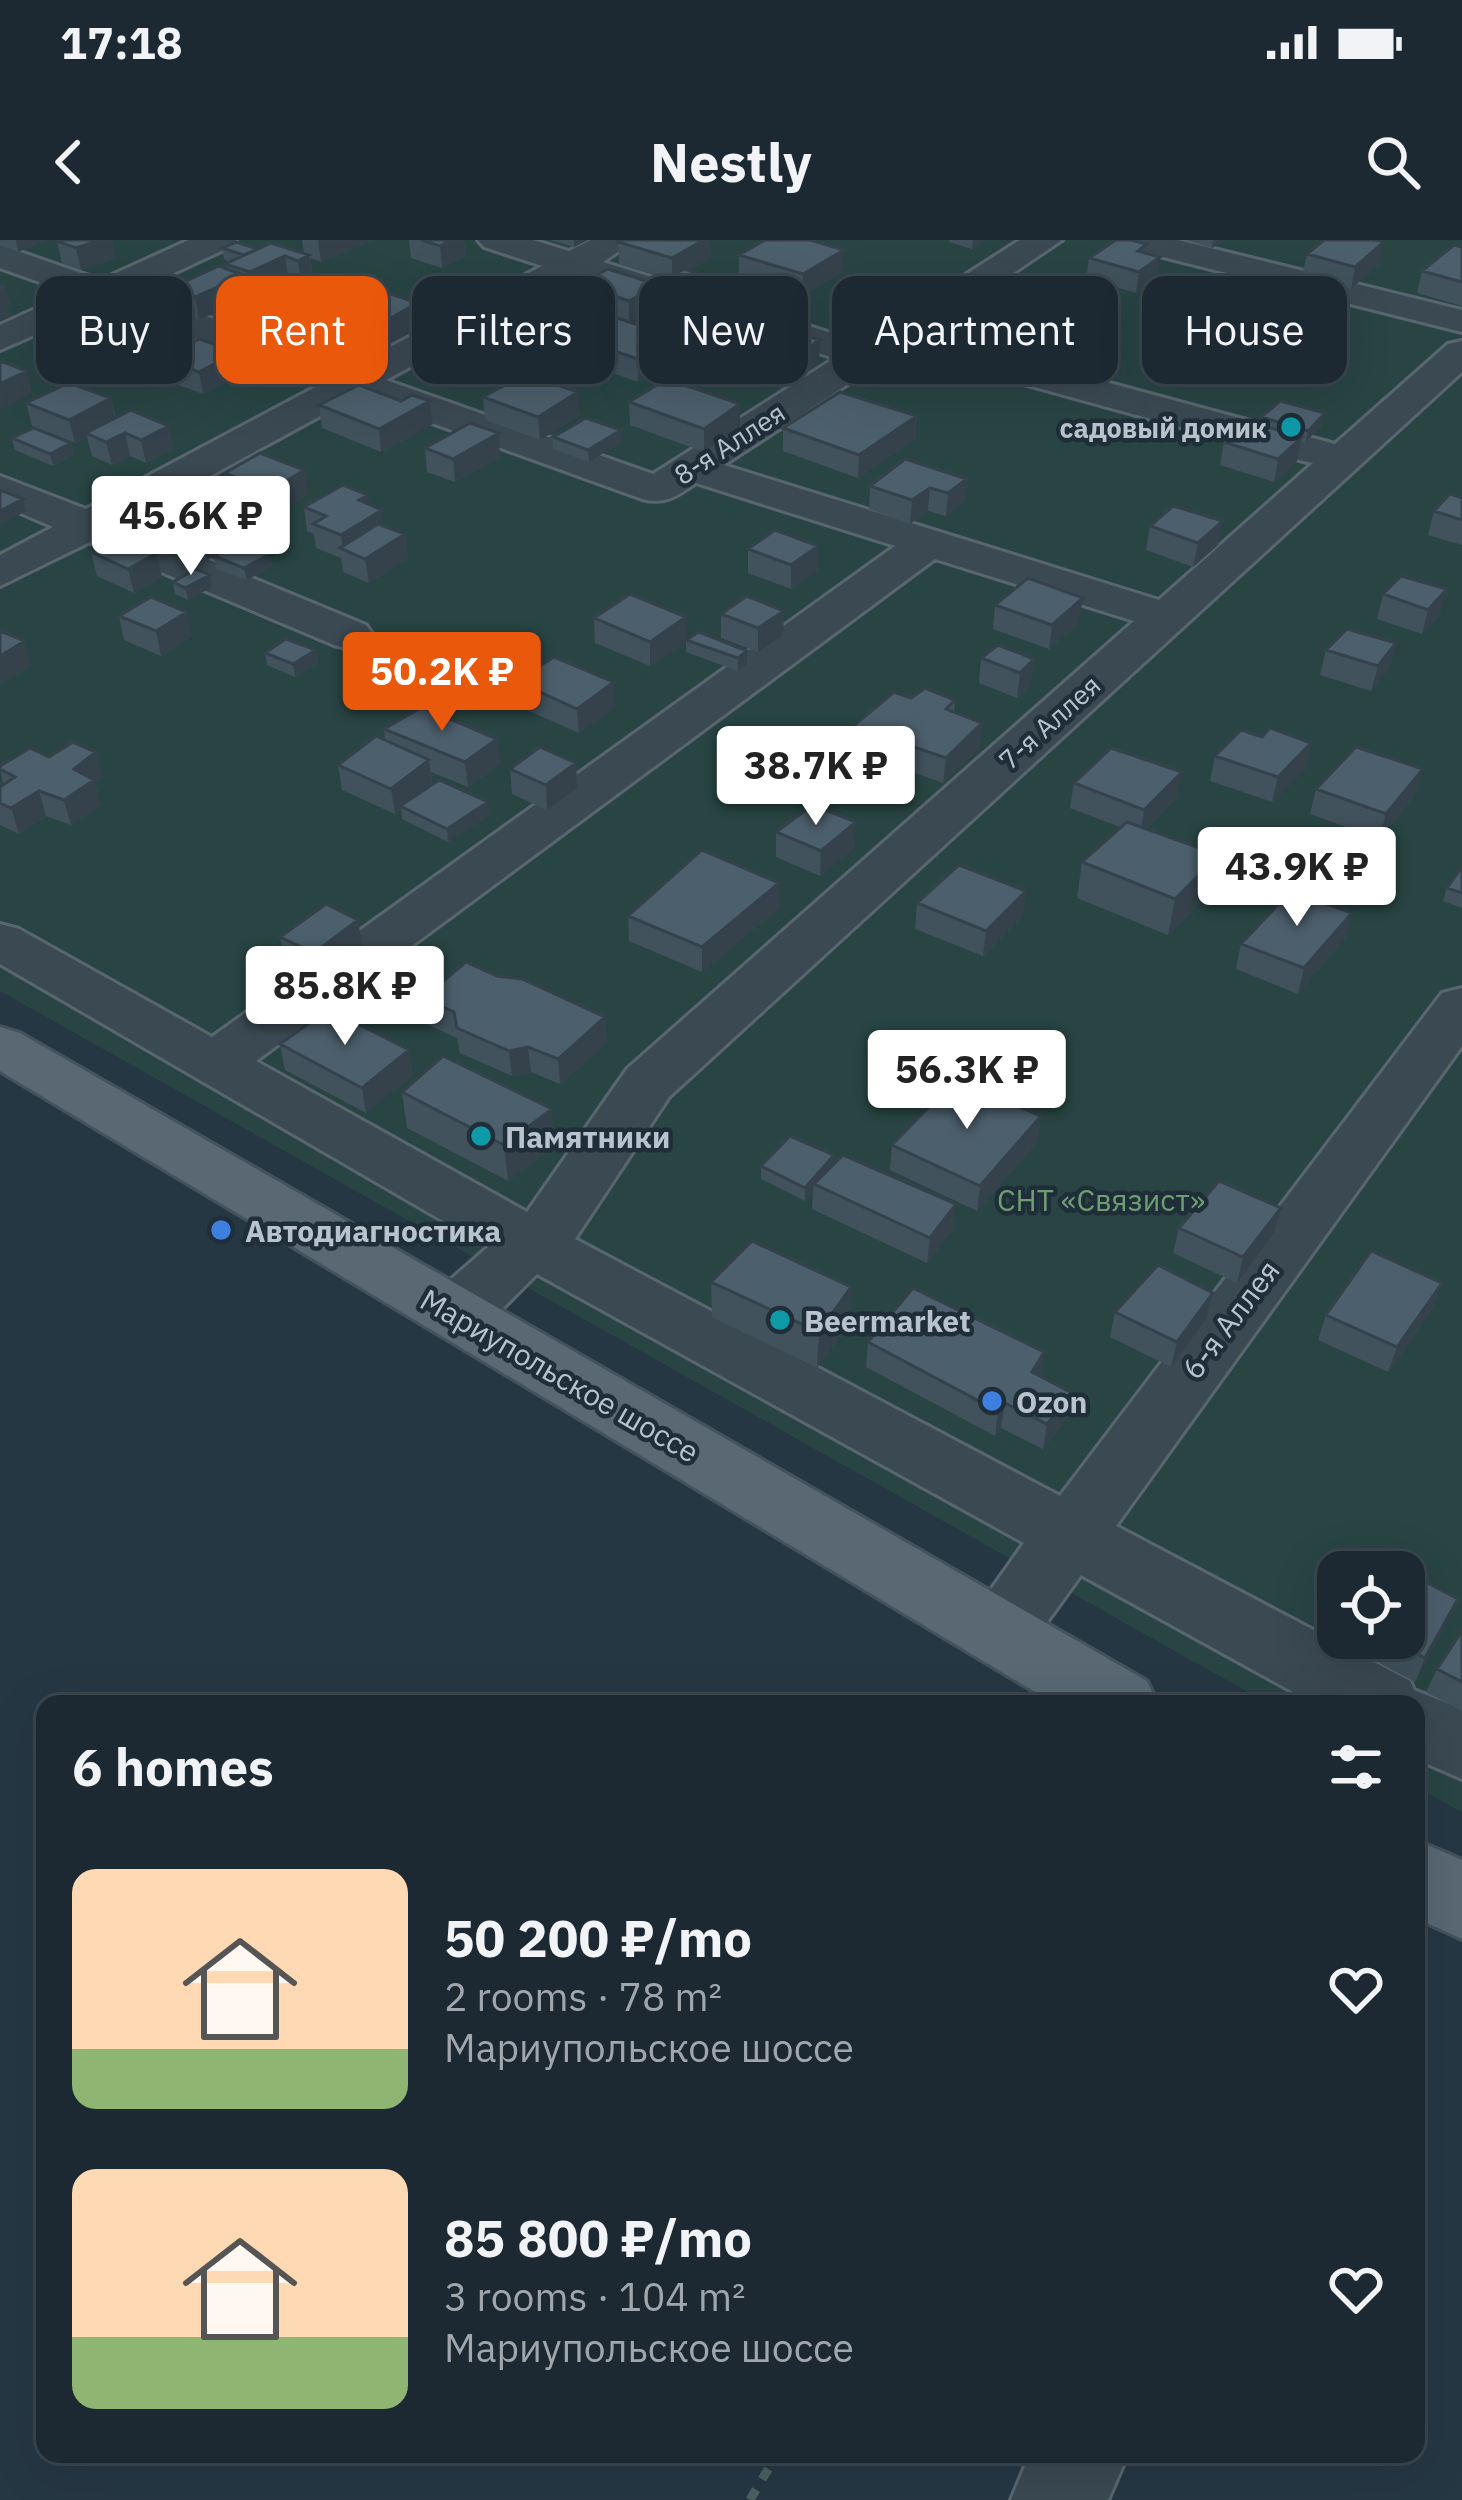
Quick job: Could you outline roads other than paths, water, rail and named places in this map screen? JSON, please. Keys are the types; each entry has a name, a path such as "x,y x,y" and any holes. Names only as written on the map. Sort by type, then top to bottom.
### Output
{"main road":[{"name":"Мариупольское шоссе","path":"0,1046 1105,1695"},
{"path":"1425,1881 1462,1902"}],"street":[{"path":"139,276 218,240"},
{"path":"496,240 832,333"},
{"path":"388,364 617,240"},
{"name":"8-я Аллея","path":"987,276 1042,240"},
{"path":"1135,240 1462,321"},
{"path":"0,256 55,276"},
{"path":"0,339 36,323"},
{"name":"7-я Аллея","path":"455,1313 554,1222 648,1082 1462,352"},
{"name":"8-я Аллея","path":"674,479 832,377"},
{"path":"0,573 350,384"},
{"path":"355,384 674,479 928,543 1167,617"},
{"path":"1036,384 1343,459"},
{"path":"0,489 350,634"},
{"path":"215,1063 928,543"},
{"path":"0,940 531,1243 1366,1695"},
{"name":"6-я Аллея","path":"998,1632 1462,1006"},
{"path":"1425,1727 1462,1746"},
{"path":"1059,2500 1076,2463"}],"place":[{"name":"садовый домик","path":"1291,427"},
{"name":"Памятники","path":"481,1136"},
{"name":"Автодиагностика","path":"221,1230"},
{"name":"Beermarket","path":"780,1320"},
{"name":"Ozon","path":"992,1401"}],"park label":[{"name":"СНТ «Связист»","path":"1101,1199"}]}
